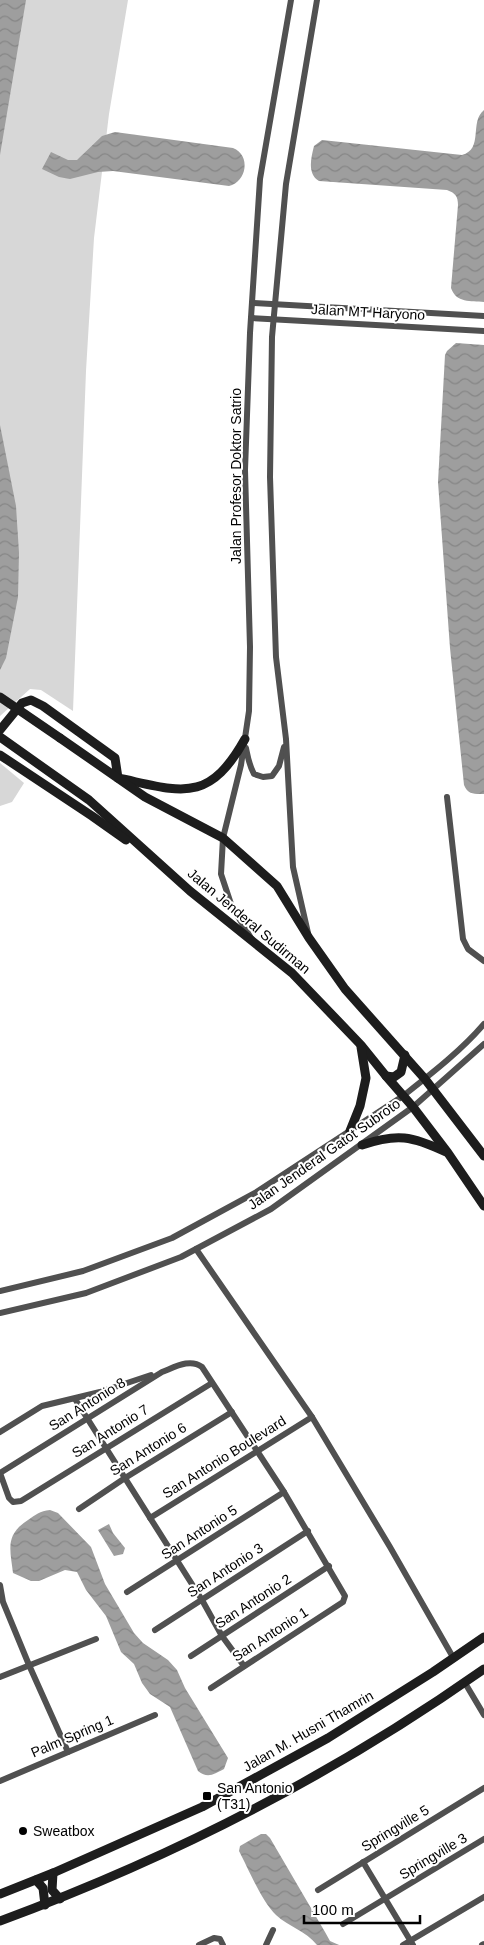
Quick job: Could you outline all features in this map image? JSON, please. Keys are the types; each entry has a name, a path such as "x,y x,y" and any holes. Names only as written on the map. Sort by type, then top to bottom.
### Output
{"street":[{"name":"Jalan Profesor Doktor Satrio","path":"254,943 232,907 221,874 223,838 241,765 249,711 250,647 245,470 251,318 260,179 291,0"},
{"path":"309,938 293,867 286,739 276,657 270,476 274,319 286,184 317,0"},
{"name":"Jalan MT Haryono","path":"252,303 484,316"},
{"name":"Jalan MT Haryono","path":"251,318 484,331"},
{"name":"Jalan Jenderal Sudirman","path":"0,697 146,797 223,838 277,886 309,938 346,990 425,1079 484,1156"},
{"path":"0,730 22,702 31,700 43,706 115,758 118,778 174,789 191,789 207,784 233,760 245,739"},
{"name":"Jalan Jenderal Sudirman","path":"0,738 36,761 89,800 166,870 292,972 361,1045 413,1107 448,1153 484,1206"},
{"path":"245,739 249,765 254,774 263,777 272,776 279,766 286,739"},
{"path":"0,755 92,816 166,870"},
{"path":"447,796 463,939 468,949 484,961"},
{"name":"Jalan Jenderal Gatot Subroto","path":"0,1291 83,1271 172,1238 255,1193 403,1096 425,1079 484,1024"},
{"name":"Jalan Jenderal Gatot Subroto","path":"0,1313 86,1293 181,1257 272,1209 413,1107 484,1044"},
{"path":"350,1131 360,1106 366,1078 361,1045"},
{"path":"386,1076 394,1077 401,1072 405,1055"},
{"path":"362,1145 381,1138 406,1137 428,1143 448,1153"},
{"path":"196,1249 312,1417 454,1659"},
{"name":"San Antonio 8","path":"0,1473 162,1372 189,1362 197,1363 212,1382"},
{"path":"0,1432 42,1406 100,1392 162,1372"},
{"path":"212,1382 284,1492 329,1566"},
{"name":"San Antonio 7","path":"0,1473 9,1498 13,1502 21,1501 212,1382"},
{"path":"74,1399 176,1562 202,1600 222,1636 244,1666"},
{"name":"San Antonio 6","path":"79,1510 124,1478 232,1412"},
{"name":"San Antonio Boulevard","path":"150,1518 312,1417"},
{"name":"San Antonio 5","path":"128,1592 284,1492"},
{"name":"San Antonio 3","path":"156,1630 308,1532"},
{"name":"San Antonio 1","path":"211,1688 343,1602 345,1596 329,1566"},
{"name":"San Antonio 2","path":"191,1656 329,1566"},
{"path":"0,1585 3,1602 28,1665 68,1752"},
{"name":"Jalan M. Husni Thamrin","path":"0,1894 53,1873 202,1806 328,1738 454,1659 484,1637"},
{"path":"0,1677 96,1639"},
{"path":"0,1922 60,1899 216,1830 345,1760 484,1669"},
{"path":"465,1682 484,1715"},
{"name":"Palm Spring 1","path":"0,1781 155,1715"},
{"name":"Springville 5","path":"318,1890 484,1788"},
{"name":"Springville 3","path":"344,1924 484,1839"},
{"path":"363,1862 412,1943"},
{"path":"53,1873 52,1890 60,1899"},
{"path":"36,1880 43,1888 45,1905"},
{"path":"403,1945 412,1943 484,1896"},
{"path":"266,1945 273,1930"},
{"path":"199,1945 214,1938 220,1939 223,1945"}],"shaded area":[{"path":"0,0 128,0 109,114 94,238 86,371 73,711 41,690 30,689 0,716"},
{"path":"0,763 24,783 12,802 0,806"}],"water":[{"path":"0,0 26,0 0,155"},
{"path":"484,110 484,302 460,299 453,293 451,288 458,205 457,197 454,194 447,190 319,181 311,170 311,165 314,146 322,140 462,155 469,152 473,147 477,121"},
{"path":"115,132 233,148 243,156 243,174 235,184 229,186 113,171 98,172 70,179 59,177 42,169 51,152 68,160 77,160 102,136"},
{"path":"456,343 484,345 484,794 470,792 464,785 450,648 438,482 445,355"},
{"path":"0,425 16,506 19,553 18,597 6,658 0,670"},
{"path":"50,1510 58,1513 91,1547 105,1584 134,1633 143,1643 168,1660 177,1670 185,1688 228,1758 224,1769 208,1775 198,1771 170,1707 150,1694 142,1683 134,1664 121,1652 106,1616 86,1590 77,1572 65,1570 39,1581 31,1581 13,1573 10,1549 12,1537 21,1526 35,1515"},
{"path":"109,1524 113,1533 125,1548 123,1554 114,1556 98,1530"},
{"path":"261,1834 266,1834 270,1838 330,1941 339,1945 317,1945 308,1936 276,1915 266,1902 239,1851 240,1846"}],"place":[{"name":"San Antonio (T31)","path":"207,1796"},
{"name":"Sweatbox","path":"23,1831"}]}
